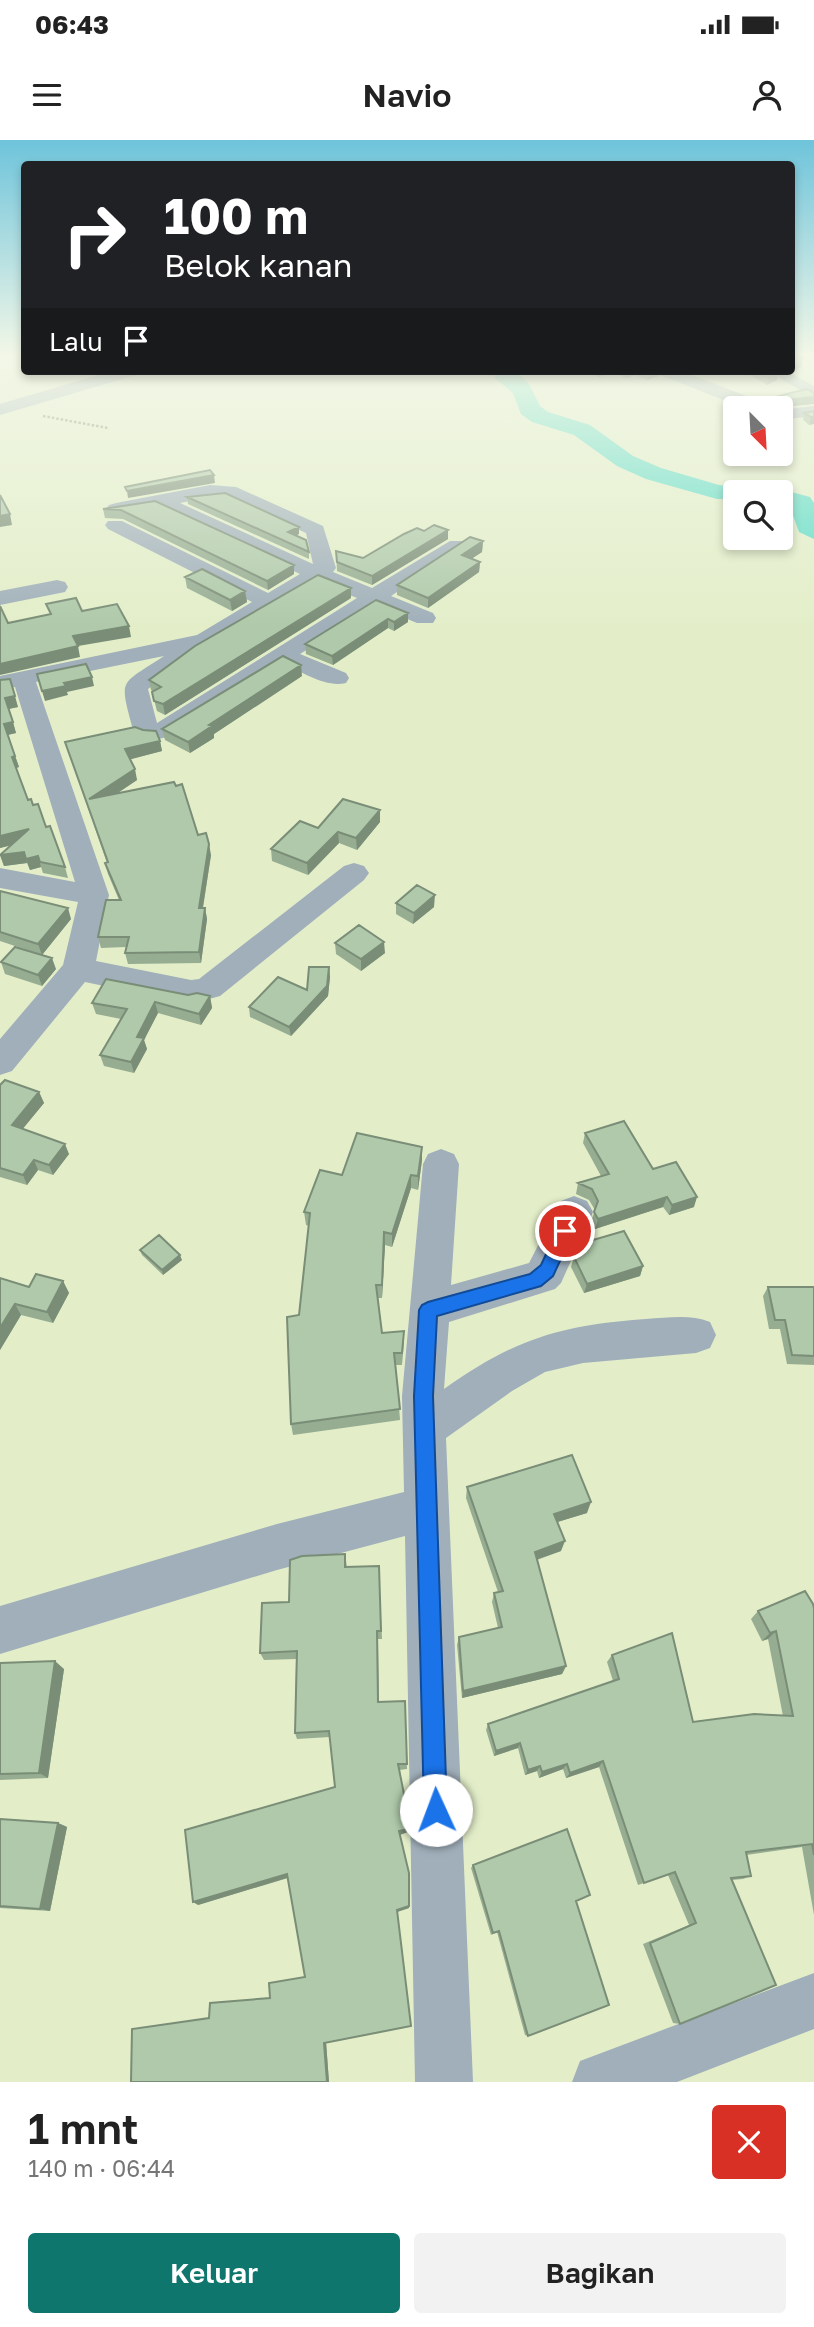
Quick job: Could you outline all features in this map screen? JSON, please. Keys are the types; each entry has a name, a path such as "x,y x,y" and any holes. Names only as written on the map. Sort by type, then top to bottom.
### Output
{"street":[{"path":"271,603 165,551 116,517 160,501 210,491 229,491 313,528 318,532 325,567 318,574 271,603 204,641 136,686 146,730 161,731 457,545"},
{"path":"160,501 318,574 425,618"},
{"path":"165,551 214,527"},
{"path":"0,598 57,587"},
{"path":"11,681 204,641"},
{"path":"283,655 337,678"},
{"path":"0,1062 78,968 88,934 94,895 27,687 11,681"},
{"path":"78,968 191,992 209,988 354,873"},
{"path":"0,878 94,895"},
{"path":"441,1164 424,1373 444,2082"},
{"path":"428,1310 541,1277 547,1270 574,1212"},
{"path":"425,1428 502,1374 523,1361 544,1353 619,1339 696,1335"},
{"path":"0,1630 277,1547 428,1508"},
{"path":"601,2082 814,2001"}],"building":[{"path":"210,470 214,475 127,491 125,487"},
{"path":"225,493 299,527 288,532 306,540 309,552 187,497"},
{"path":"0,495 10,514 0,516"},
{"path":"155,501 294,565 267,581 121,510 103,509"},
{"path":"434,525 448,530 372,576 337,562 336,551 363,558 404,534 417,528 424,531"},
{"path":"470,537 483,541 462,555 480,562 428,598 397,585"},
{"path":"202,569 245,591 230,600 185,577"},
{"path":"318,575 351,588 163,704 154,701 152,692 161,687 149,680 195,646"},
{"path":"76,598 82,611 117,604 129,626 73,636 78,646 0,664 0,606 8,623 51,614 46,604"},
{"path":"376,600 408,613 394,622 388,619 332,656 305,644"},
{"path":"283,656 301,665 209,725 212,726 188,742 162,729"},
{"path":"86,664 92,677 42,691 37,674"},
{"path":"10,679 15,696 5,698 13,722 4,724 15,756 12,757 28,800 31,799 33,805 38,804 46,827 50,826 65,867 40,862 38,856 26,859 24,852 0,855 29,829 0,836 0,680"},
{"path":"135,727 156,731 160,741 125,749 135,769 89,799 174,782 176,786 182,784 198,835 206,833 209,844 199,908 205,908 199,952 125,953 129,937 98,937 106,900 121,900 105,863 108,862 65,742"},
{"path":"343,799 380,810 356,838 338,832 307,863 271,849 300,821 318,828"},
{"path":"417,885 435,895 414,913 396,903"},
{"path":"0,891 68,908 38,944 0,932"},
{"path":"359,925 384,942 361,959 335,943"},
{"path":"15,947 52,958 38,975 1,962"},
{"path":"309,967 329,967 327,986 289,1027 249,1007 278,977 307,990"},
{"path":"106,979 188,995 197,993 210,996 199,1014 155,1002 137,1037 144,1038 131,1062 100,1055 127,1009 92,1003"},
{"path":"5,1080 39,1092 12,1125 65,1144 49,1165 34,1160 23,1175 0,1168 0,1085"},
{"path":"624,1121 653,1169 676,1162 697,1197 672,1205 667,1197 598,1219 594,1212 598,1201 592,1189 578,1183 609,1174 585,1133"},
{"path":"357,1133 422,1147 418,1176 411,1175 392,1234 384,1232 382,1285 376,1285 382,1333 404,1331 402,1353 394,1353 400,1409 291,1424 287,1317 299,1315 310,1213 304,1212 320,1170 342,1175"},
{"path":"624,1231 643,1266 587,1284 574,1257 579,1244"},
{"path":"159,1235 180,1255 162,1270 140,1250"},
{"path":"36,1274 63,1281 47,1312 15,1304 0,1328 0,1278 29,1287"},
{"path":"768,1287 814,1287 814,1356 792,1355 785,1320 775,1320"},
{"path":"572,1455 591,1502 554,1514 565,1541 535,1552 566,1666 463,1691 459,1637 502,1627 494,1593 503,1591 467,1487"},
{"path":"345,1554 345,1567 379,1566 381,1631 377,1631 378,1702 405,1701 407,1764 398,1764 408,1829 399,1831 409,1873 409,1906 397,1910 411,2026 324,2043 327,2082 131,2082 132,2029 209,2018 210,2003 270,1998 269,1983 305,1977 287,1874 193,1902 185,1830 335,1787 329,1731 295,1733 297,1651 260,1653 262,1603 289,1602 290,1560 302,1556"},
{"path":"805,1591 814,1608 814,1855 812,1844 746,1852 751,1876 731,1878 776,1985 680,2024 650,1943 696,1923 675,1872 644,1883 603,1761 570,1773 567,1764 542,1772 540,1766 528,1770 520,1743 496,1751 488,1724 619,1679 612,1655 672,1633 693,1722 754,1714 793,1716 776,1631 770,1633 758,1611"},
{"path":"55,1661 39,1773 0,1774 0,1663"},
{"path":"0,1819 58,1823 40,1909 0,1906"},
{"path":"567,1829 590,1895 576,1901 609,2005 528,2036 499,1931 493,1933 473,1865"}],"waterway":[{"path":"605,447 625,461 655,474 723,492"},
{"path":"793,500 801,502 808,527 814,531"}],"route":[{"path":"436,1810 423,1396 428,1310 541,1277 565,1231"}]}
